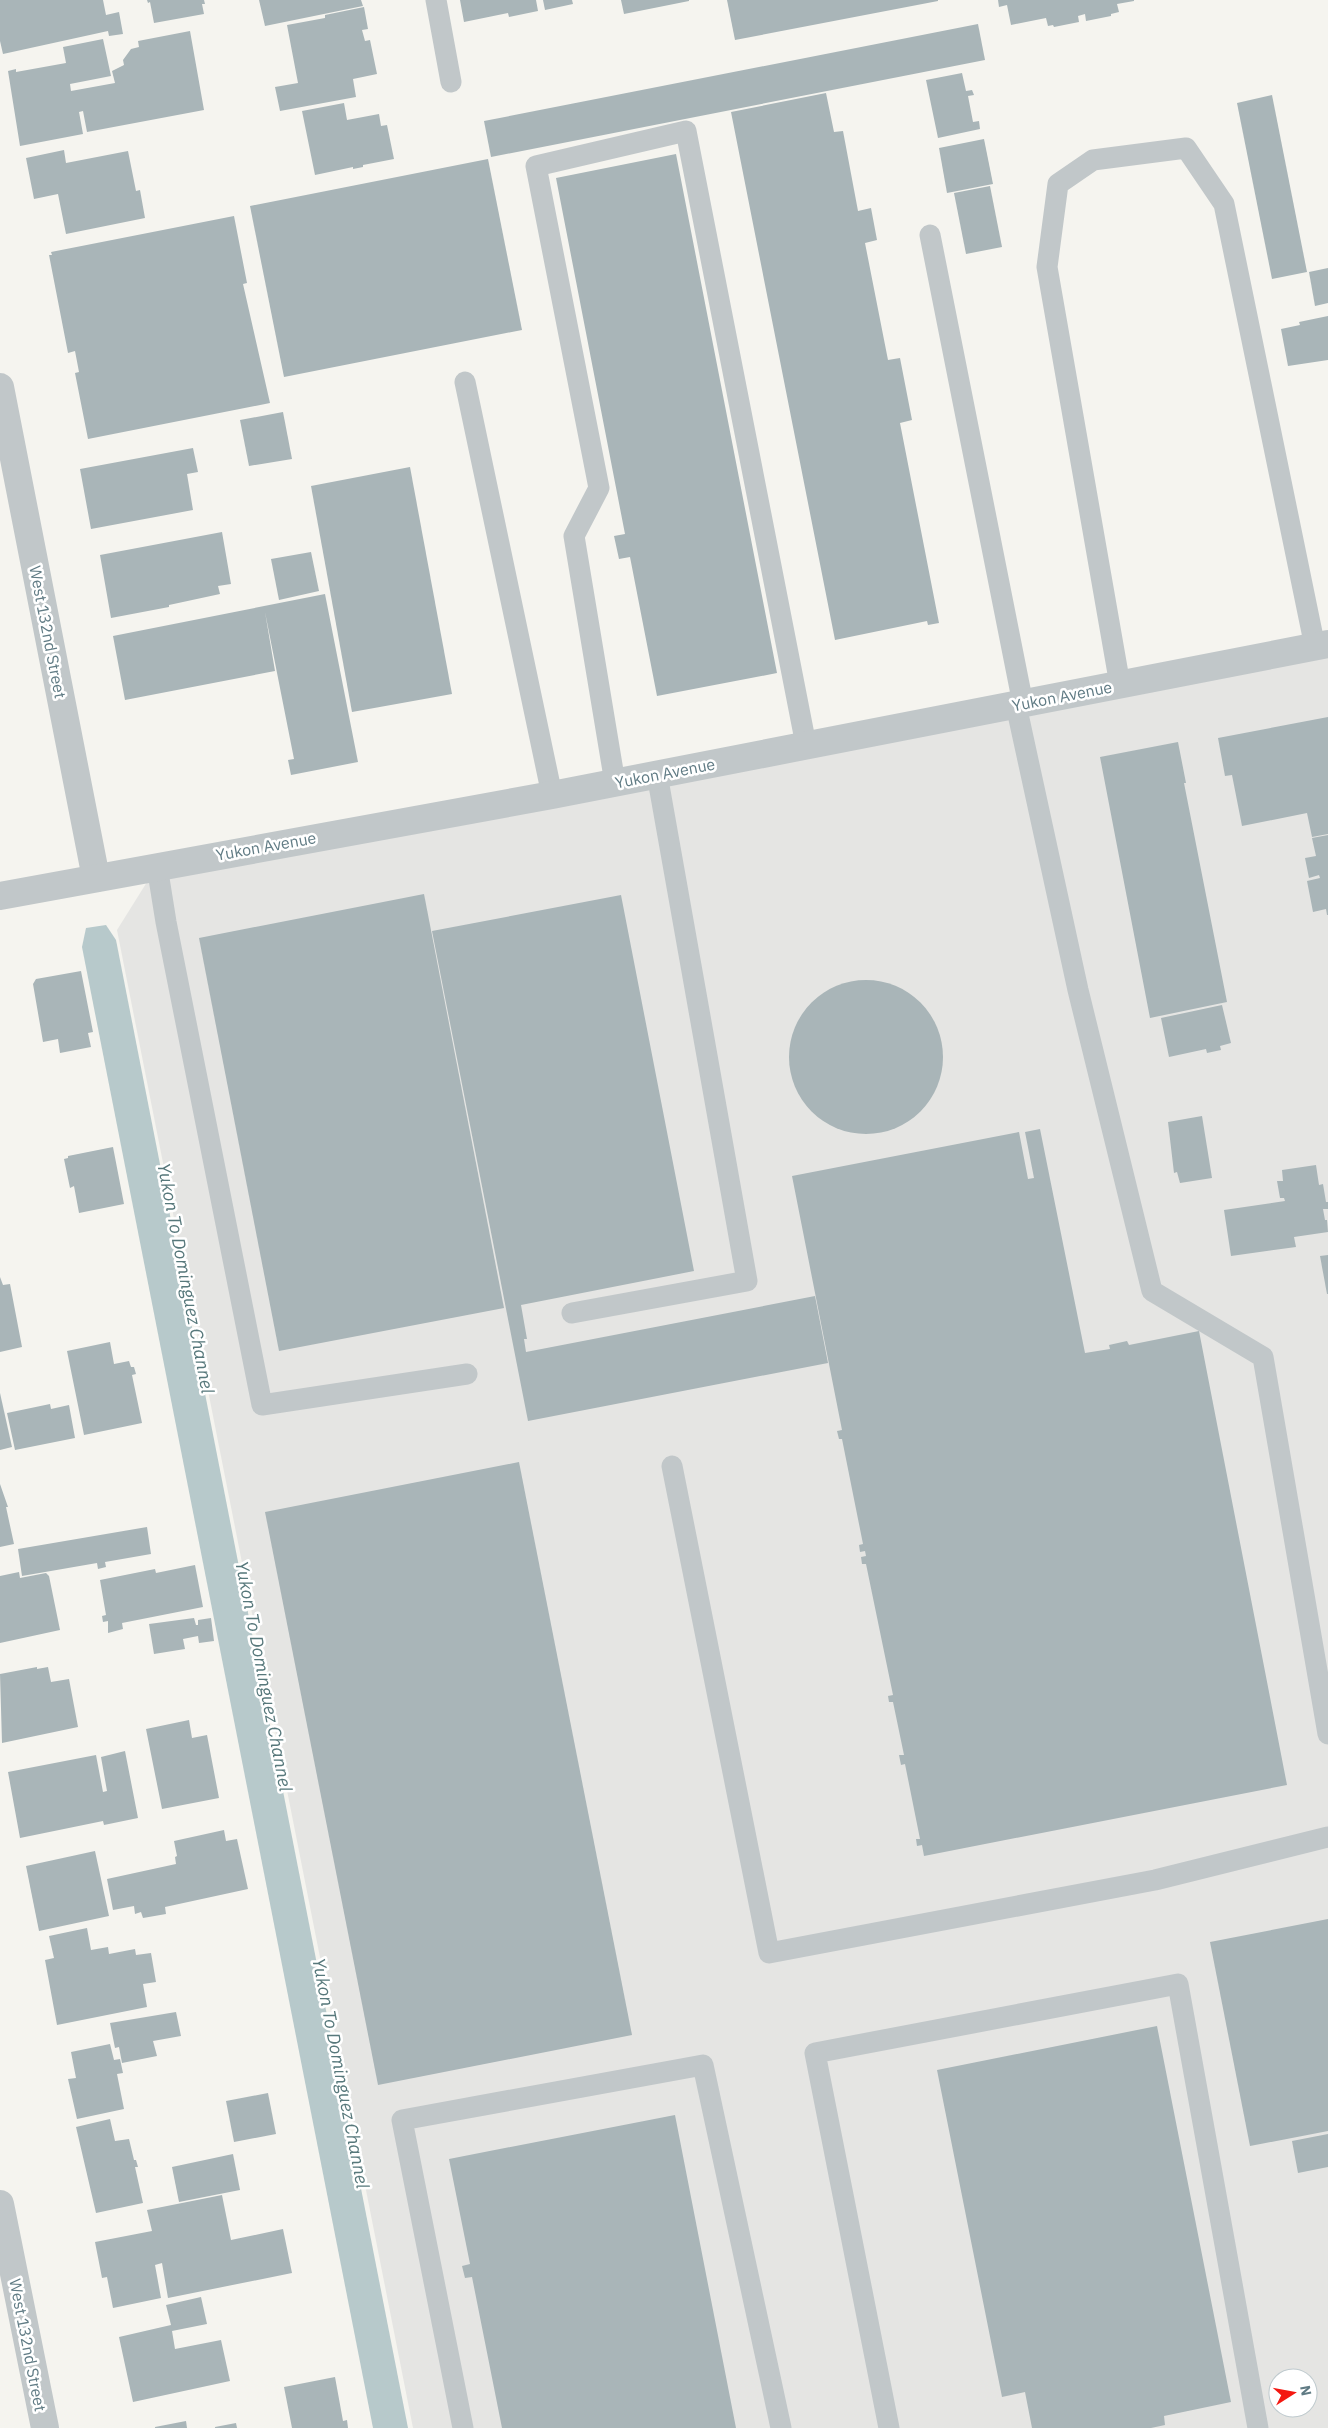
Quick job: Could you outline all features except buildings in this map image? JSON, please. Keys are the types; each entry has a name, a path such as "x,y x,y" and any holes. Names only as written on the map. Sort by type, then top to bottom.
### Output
{"street":[{"name":"West 132nd Street","path":"0,387 96,878"},
{"name":"Yukon Avenue","path":"0,896 552,795 1321,645"},
{"name":"West 132nd Street","path":"0,2204 45,2428"}],"lane":[{"path":"436,0 451,82"},
{"path":"615,783 574,536 599,488 536,166 686,131 806,746"},
{"path":"1120,684 1047,267 1058,184 1093,160 1186,148 1224,204 1321,645"},
{"path":"930,235 1020,704 1078,990 1152,1291 1263,1357 1328,1734"},
{"path":"465,382 552,795"},
{"path":"572,1313 747,1281 657,774"},
{"path":"157,866 166,922 262,1405 467,1374"},
{"path":"672,1466 769,1953 1155,1880 1328,1837"},
{"path":"889,2428 815,2053 1178,1984 1258,2428"},
{"path":"463,2428 402,2120 703,2066 781,2428"}],"shaded area":[{"path":"1328,644 1328,2428 413,2428 117,930 157,866"},
{"path":"106,925 116,940 408,2428 373,2428 82,947 86,928"}],"water label":[{"name":"Yukon To Dominguez Channel","path":"186,1278"},
{"name":"Yukon To Dominguez Channel","path":"264,1676"},
{"name":"Yukon To Dominguez Channel","path":"341,2073"}]}
